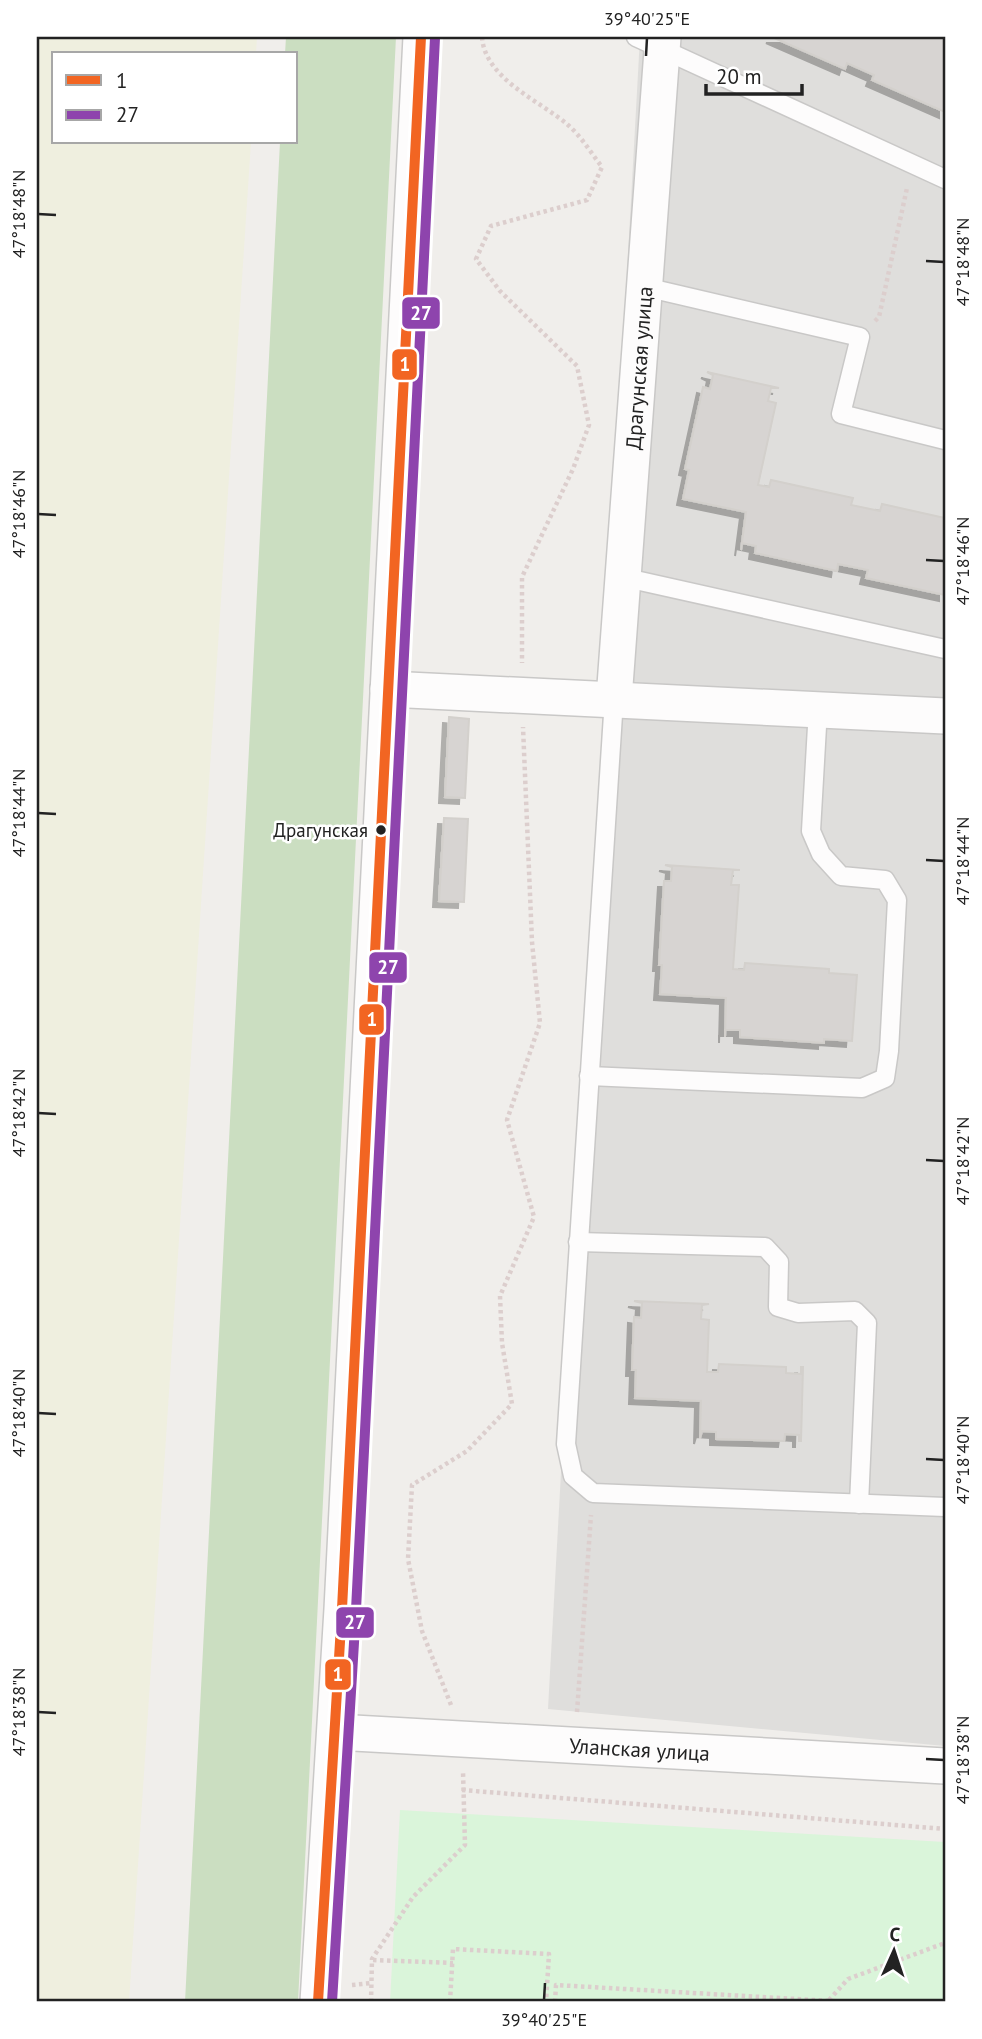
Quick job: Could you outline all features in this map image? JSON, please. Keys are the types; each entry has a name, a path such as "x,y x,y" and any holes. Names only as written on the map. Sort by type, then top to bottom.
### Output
{"street":[{"path":"318,2002 335,1732 421,37"},
{"name":"Драгунская улица","path":"614,699 645,287 654,40"},
{"path":"388,689 945,716"},
{"name":"Уланская улица","path":"335,1732 945,1766"}],"lane":[{"path":"654,40 945,179"},
{"path":"645,287 860,337 841,414 945,440"},
{"path":"622,577 945,649"},
{"path":"614,699 566,1444 573,1476 593,1493 945,1507"},
{"path":"589,1076 862,1088 885,1078 889,1051 897,900 885,880 841,876 821,854 811,831 818,709"},
{"path":"578,1242 765,1247 779,1262 778,1307 799,1313 855,1311 867,1323 859,1504"}],"path":[{"path":"371,2002 372,1959 414,1897 465,1845 462,1790 465,1739 422,1631 408,1559 412,1485 467,1451 512,1404 502,1343 500,1296 534,1217 508,1120 540,1023 533,943 522,695 522,577 573,469 589,425 577,366 500,291 476,259 491,226 587,200 603,167 569,126 499,73 483,47 482,37"},
{"path":"860,337 879,317 912,163"},
{"path":"575,1745 593,1493"},
{"path":"462,1790 945,1829"},
{"path":"829,2002 848,1979 945,1943"},
{"path":"450,2002 453,1949 549,1954 546,2002"},
{"path":"372,1959 453,1963"},
{"path":"547,1996 555,1999 556,1985 848,2002"}],"shaded area":[{"path":"640,37 945,37 945,1746 548,1709"}],"green space":[{"path":"37,37 257,37 256,52 52,52 52,144 251,144 129,2002 37,2002"},
{"path":"286,37 396,37 298,2002 185,2002 280,144 298,144 298,52 285,52"},
{"path":"400,1810 945,1842 945,2002 390,2002"}],"building":[{"path":"772,37 945,37 945,112 872,80 874,75 847,63 845,69"},
{"path":"707,372 779,388 771,388 768,401 776,403 758,485 769,487 771,480 853,498 851,505 880,511 882,504 945,518 945,595 866,578 868,570 838,564 837,571 755,553 756,546 742,543 741,550 746,512 683,499 689,470 685,469 703,387 710,389 713,375"},
{"path":"449,717 469,719 465,798 445,797"},
{"path":"444,818 468,819 464,902 439,901"},
{"path":"665,865 740,870 733,870 731,885 739,885 733,969 744,970 745,963 829,969 829,973 857,975 852,1041 824,1039 824,1043 740,1037 740,1030 725,1030 726,998 660,994 664,881 671,881 672,867"},
{"path":"634,1301 709,1304 702,1305 701,1319 709,1320 707,1372 718,1372 719,1364 786,1367 786,1373 801,1374 803,1367 801,1441 799,1435 785,1434 784,1441 716,1439 716,1432 702,1431 700,1438 701,1401 635,1398 636,1370 632,1370 634,1317 641,1318 642,1303"}],"transit line":[{"name":"1","path":"318,2002 342,1609 421,37"},
{"name":"27","path":"332,2002 356,1610 435,38"}],"place":[{"name":"Драгунская","path":"381,830"}]}
